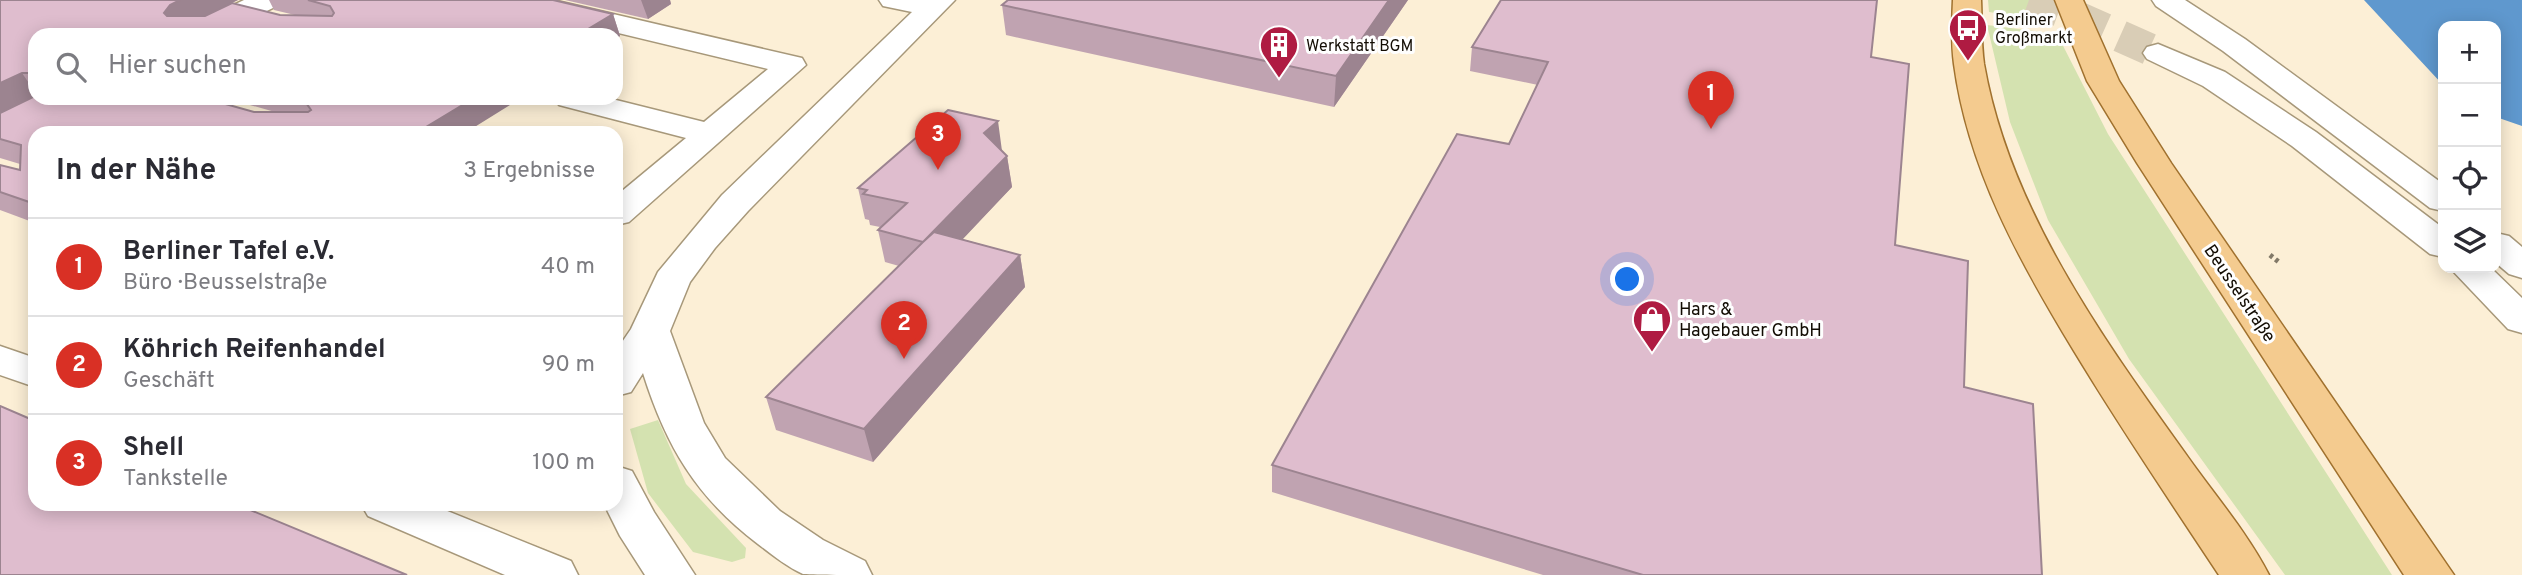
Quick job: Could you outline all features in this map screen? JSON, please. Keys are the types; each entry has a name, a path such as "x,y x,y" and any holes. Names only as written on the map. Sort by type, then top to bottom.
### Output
{"main road":[{"path":"1966,0 1968,62 2002,183 2013,206 2046,273 2125,402 2245,575"},
{"name":"Beusselstraße","path":"2069,0 2103,81 2154,163 2430,575"}],"lane":[{"path":"516,0 791,65 623,208"},
{"path":"893,0 937,4"},
{"path":"2166,0 2234,45 2438,196"},
{"path":"623,372 650,331 672,279 702,240 735,203 937,4"},
{"path":"209,28 240,13 272,11"},
{"path":"2158,53 2214,79 2304,139 2438,242"},
{"path":"597,105 710,134"},
{"path":"2501,248 2522,265"},
{"path":"2474,273 2522,320"},
{"path":"650,331 696,452 744,509 828,572"},
{"path":"0,360 28,370"},
{"path":"623,496 636,523 671,575"},
{"path":"413,511 554,575"}],"path":[{"path":"2002,21 2039,25"}],"green space":[{"path":"1988,0 2045,0 2051,21 1989,12"},
{"path":"1987,25 2057,34 2108,134 2392,575 2285,575 2129,359 2048,220 2010,122"},
{"path":"658,420 686,484 746,548 745,558 732,562 693,552 648,493 630,429"}],"water":[{"path":"2364,0 2522,0 2522,126 2501,119 2501,21 2438,21 2438,80"}],"building":[{"path":"0,0 180,0 170,5 164,13 167,16 205,16 232,3 280,15 332,16 334,13 330,6 308,0 553,0 613,14 590,28 28,28 28,73 0,83"},
{"path":"1008,0 1389,0 1336,76 1002,5"},
{"name":"Hars & Hagebauer GmbH","path":"1501,0 1877,0 1871,57 1909,64 1895,245 1968,261 1964,387 2033,404 2042,575 1643,575 1272,465 1457,134 1509,144 1548,62 1472,47"},
{"path":"28,99 28,105 229,105 254,112 308,112 311,110 308,105 462,105 428,126 28,126 28,202 0,192 0,165 20,170 21,145 0,139 0,113"},
{"path":"948,110 998,121 984,133 1007,156 923,242 878,230 907,203 863,194 867,190 858,188"},
{"path":"934,232 1020,255 864,429 766,397"},
{"path":"0,406 28,418 28,511 253,511 407,575 0,575"}],"tunnel":[{"path":"2029,0 2082,19 2158,53"}],"place":[{"name":"Berliner Großmarkt","path":"1968,62"},
{"name":"Werkstatt BGM","path":"1279,79"},
{"name":"Berliner Tafel e.V.","path":"1711,129"},
{"name":"Shell","path":"938,170"},
{"name":"Hars & Hagebauer GmbH","path":"1652,353"},
{"name":"Köhrich Reifenhandel","path":"904,359"}]}
